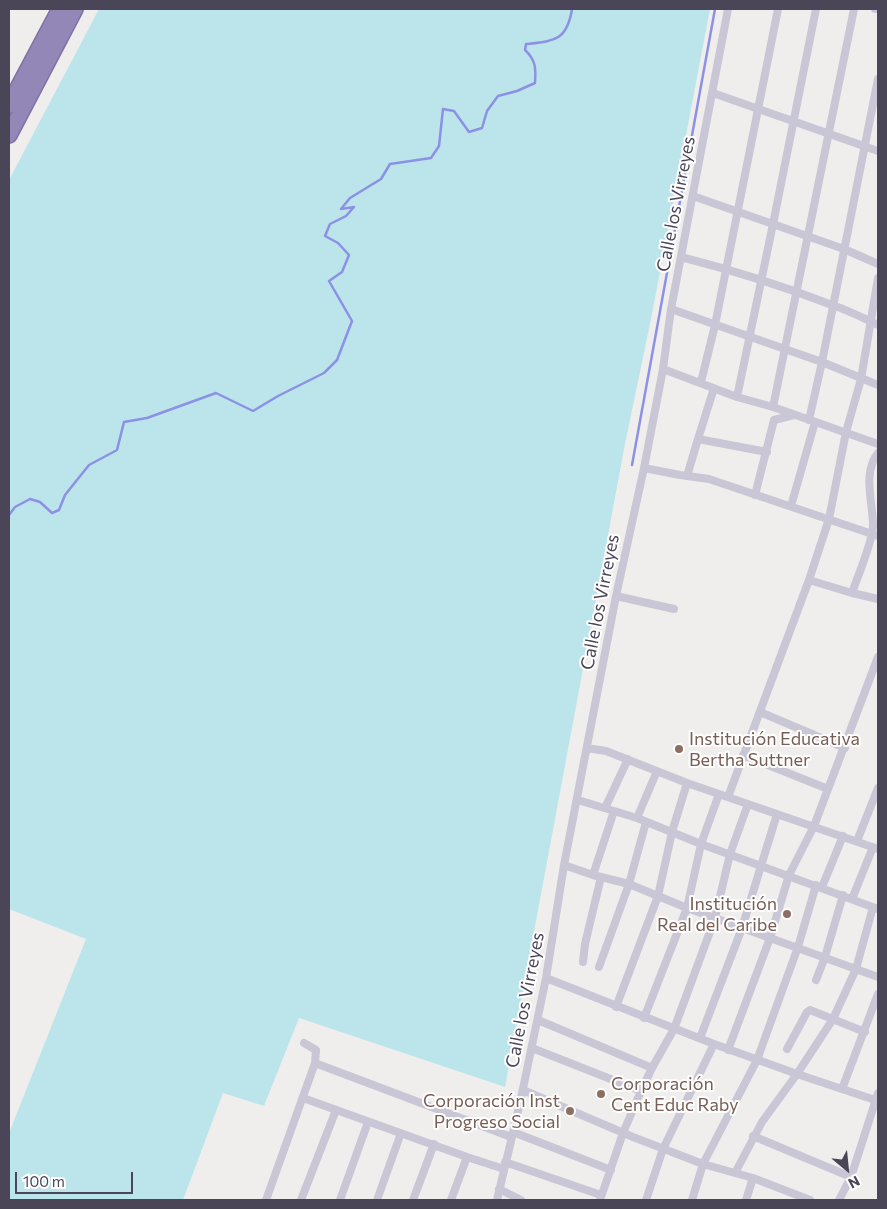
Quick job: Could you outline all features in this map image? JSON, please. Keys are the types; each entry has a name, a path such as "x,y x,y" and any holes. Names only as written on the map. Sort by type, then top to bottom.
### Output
{"highway":[{"path":"9,105 60,9"},
{"path":"9,135 75,9"}],"street":[{"name":"Calle los Virreyes","path":"497,1200 538,1020 564,865 616,596 663,369 671,309 728,9"},
{"path":"702,382 715,326 778,9"},
{"path":"737,397 760,280 774,224 816,9"},
{"path":"755,495 774,420 774,407 854,9"},
{"path":"792,506 812,421 878,79"},
{"path":"712,93 878,152"},
{"path":"693,196 844,249 878,264"},
{"path":"681,257 726,268 797,292 834,305 878,325"},
{"path":"728,797 809,580 829,519 846,432 860,378 878,278"},
{"path":"671,309 822,362 878,385"},
{"path":"663,369 702,382 737,397 774,407 878,444"},
{"path":"688,476 714,388"},
{"path":"774,420 794,415"},
{"path":"698,439 767,452"},
{"path":"852,593 875,535 869,474 878,453"},
{"path":"644,468 709,479 875,535"},
{"path":"809,580 878,599"},
{"path":"616,596 674,609"},
{"path":"728,1050 770,938 789,875 814,826 878,657"},
{"path":"760,712 845,748"},
{"path":"587,748 606,751 687,783 876,848 852,899"},
{"path":"743,755 828,789"},
{"path":"604,808 628,759"},
{"path":"637,818 657,770"},
{"path":"616,1007 658,896 672,832 687,783"},
{"path":"858,841 876,799 878,788"},
{"path":"644,1018 687,908 701,844 719,794"},
{"path":"578,800 637,818 701,844 876,908 856,969 833,1019 753,1136 735,1172"},
{"path":"303,1098 466,1157 504,1165 600,1198 623,1133 641,1091 674,1029 715,918 730,854 748,804"},
{"path":"593,875 614,811"},
{"path":"700,1038 742,928 777,814"},
{"path":"599,967 629,884 646,822"},
{"path":"692,1200 703,1164 757,1060 819,886 843,836"},
{"path":"564,865 629,884 687,908 878,977"},
{"path":"583,962 585,944 601,877"},
{"path":"816,980 825,957 843,895"},
{"path":"546,978 728,1050 842,1089 877,1098 851,1177 839,1200"},
{"path":"842,1089 878,994"},
{"path":"787,1050 807,1012 810,1010 865,1032"},
{"path":"538,1020 652,1068"},
{"path":"266,1200 315,1063 316,1050 304,1043"},
{"path":"646,1200 663,1149 714,1044"},
{"path":"532,1048 641,1091"},
{"path":"315,1063 611,1170"},
{"path":"523,1090 663,1149 703,1164 753,1178 810,1200"},
{"path":"301,1200 336,1110"},
{"path":"340,1200 368,1122"},
{"path":"377,1200 401,1133"},
{"path":"753,1136 851,1177"},
{"path":"414,1200 434,1144"},
{"path":"451,1200 466,1157"},
{"path":"746,1200 753,1178"},
{"path":"499,1189 520,1200"}],"shaded area":[{"path":"99,9 710,9 652,314 625,444 505,1087 299,1018 264,1106 223,1093 183,1200 9,1200 9,1133 86,939 9,909 9,180"}],"waterway":[{"path":"9,515 15,507 30,499 40,502 52,513 59,510 65,495 89,465 117,450 124,422 147,418 216,393 253,411 324,373 337,360 352,321 329,281 342,272 349,255 338,243 325,236 330,224 346,216 354,207 341,209 350,198 381,179 390,164 431,158 439,146 443,109 454,111 469,132 482,128 487,111 498,96 517,91 535,83 534,65 531,57 525,50 526,44 544,42 558,37 567,28 572,9"},
{"path":"632,465 715,9"}],"place":[{"name":"Institución Educativa Bertha Suttner","path":"679,749"},
{"name":"Institución Real del Caribe","path":"787,914"},
{"name":"Corporación Cent Educ Raby","path":"601,1094"},
{"name":"Corporación Inst Progreso Social","path":"570,1111"}]}
